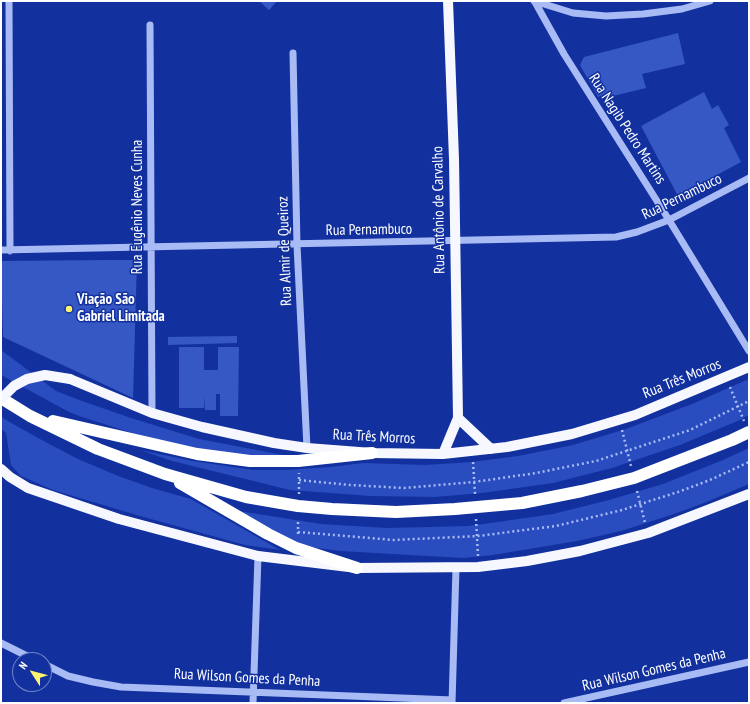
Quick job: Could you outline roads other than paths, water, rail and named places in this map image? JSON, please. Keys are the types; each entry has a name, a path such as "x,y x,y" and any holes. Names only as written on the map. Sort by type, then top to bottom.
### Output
{"highway":[{"path":"1,398 30,416 98,449 165,474 246,497 298,506 396,512 455,509 522,503 582,491 634,478 749,432"},
{"path":"30,416 197,454 250,460 298,461 372,453"},
{"path":"165,474 275,538 296,548 357,568"}],"main road":[{"name":"Rua Antônio de Carvalho","path":"443,454 458,418 454,241 454,151 448,1"},
{"name":"Rua Três Morros","path":"1,398 14,386 27,379 45,375 70,379 152,413 202,427 274,443 307,448 372,453 443,454 491,449 572,434 620,420 726,378 749,367"},
{"path":"458,418 491,449"},
{"path":"1,469 10,477 28,488 119,519 258,556 357,568 478,567 527,561 580,551 648,533 749,494"}],"street":[{"path":"9,1 10,251"},
{"path":"534,2 573,13 606,16 643,14 682,9 710,1"},
{"name":"Rua Nagib Pedro Martins","path":"534,2 564,54 669,220 749,351"},
{"name":"Rua Eugênio Neves Cunha","path":"150,25 152,413"},
{"name":"Rua Almir de Queiroz","path":"294,53 297,245 307,448"},
{"name":"Rua Pernambuco","path":"1,250 297,245 616,237 637,232 669,220 749,178"},
{"path":"253,703 258,556"},
{"path":"452,702 456,568"},
{"path":"1,644 18,652"},
{"name":"Rua Wilson Gomes da Penha","path":"564,703 749,662"},
{"name":"Rua Wilson Gomes da Penha","path":"52,668 68,676 122,687 452,702"}],"place":[{"name":"Viação São Gabriel Limitada","path":"69,309"}]}
